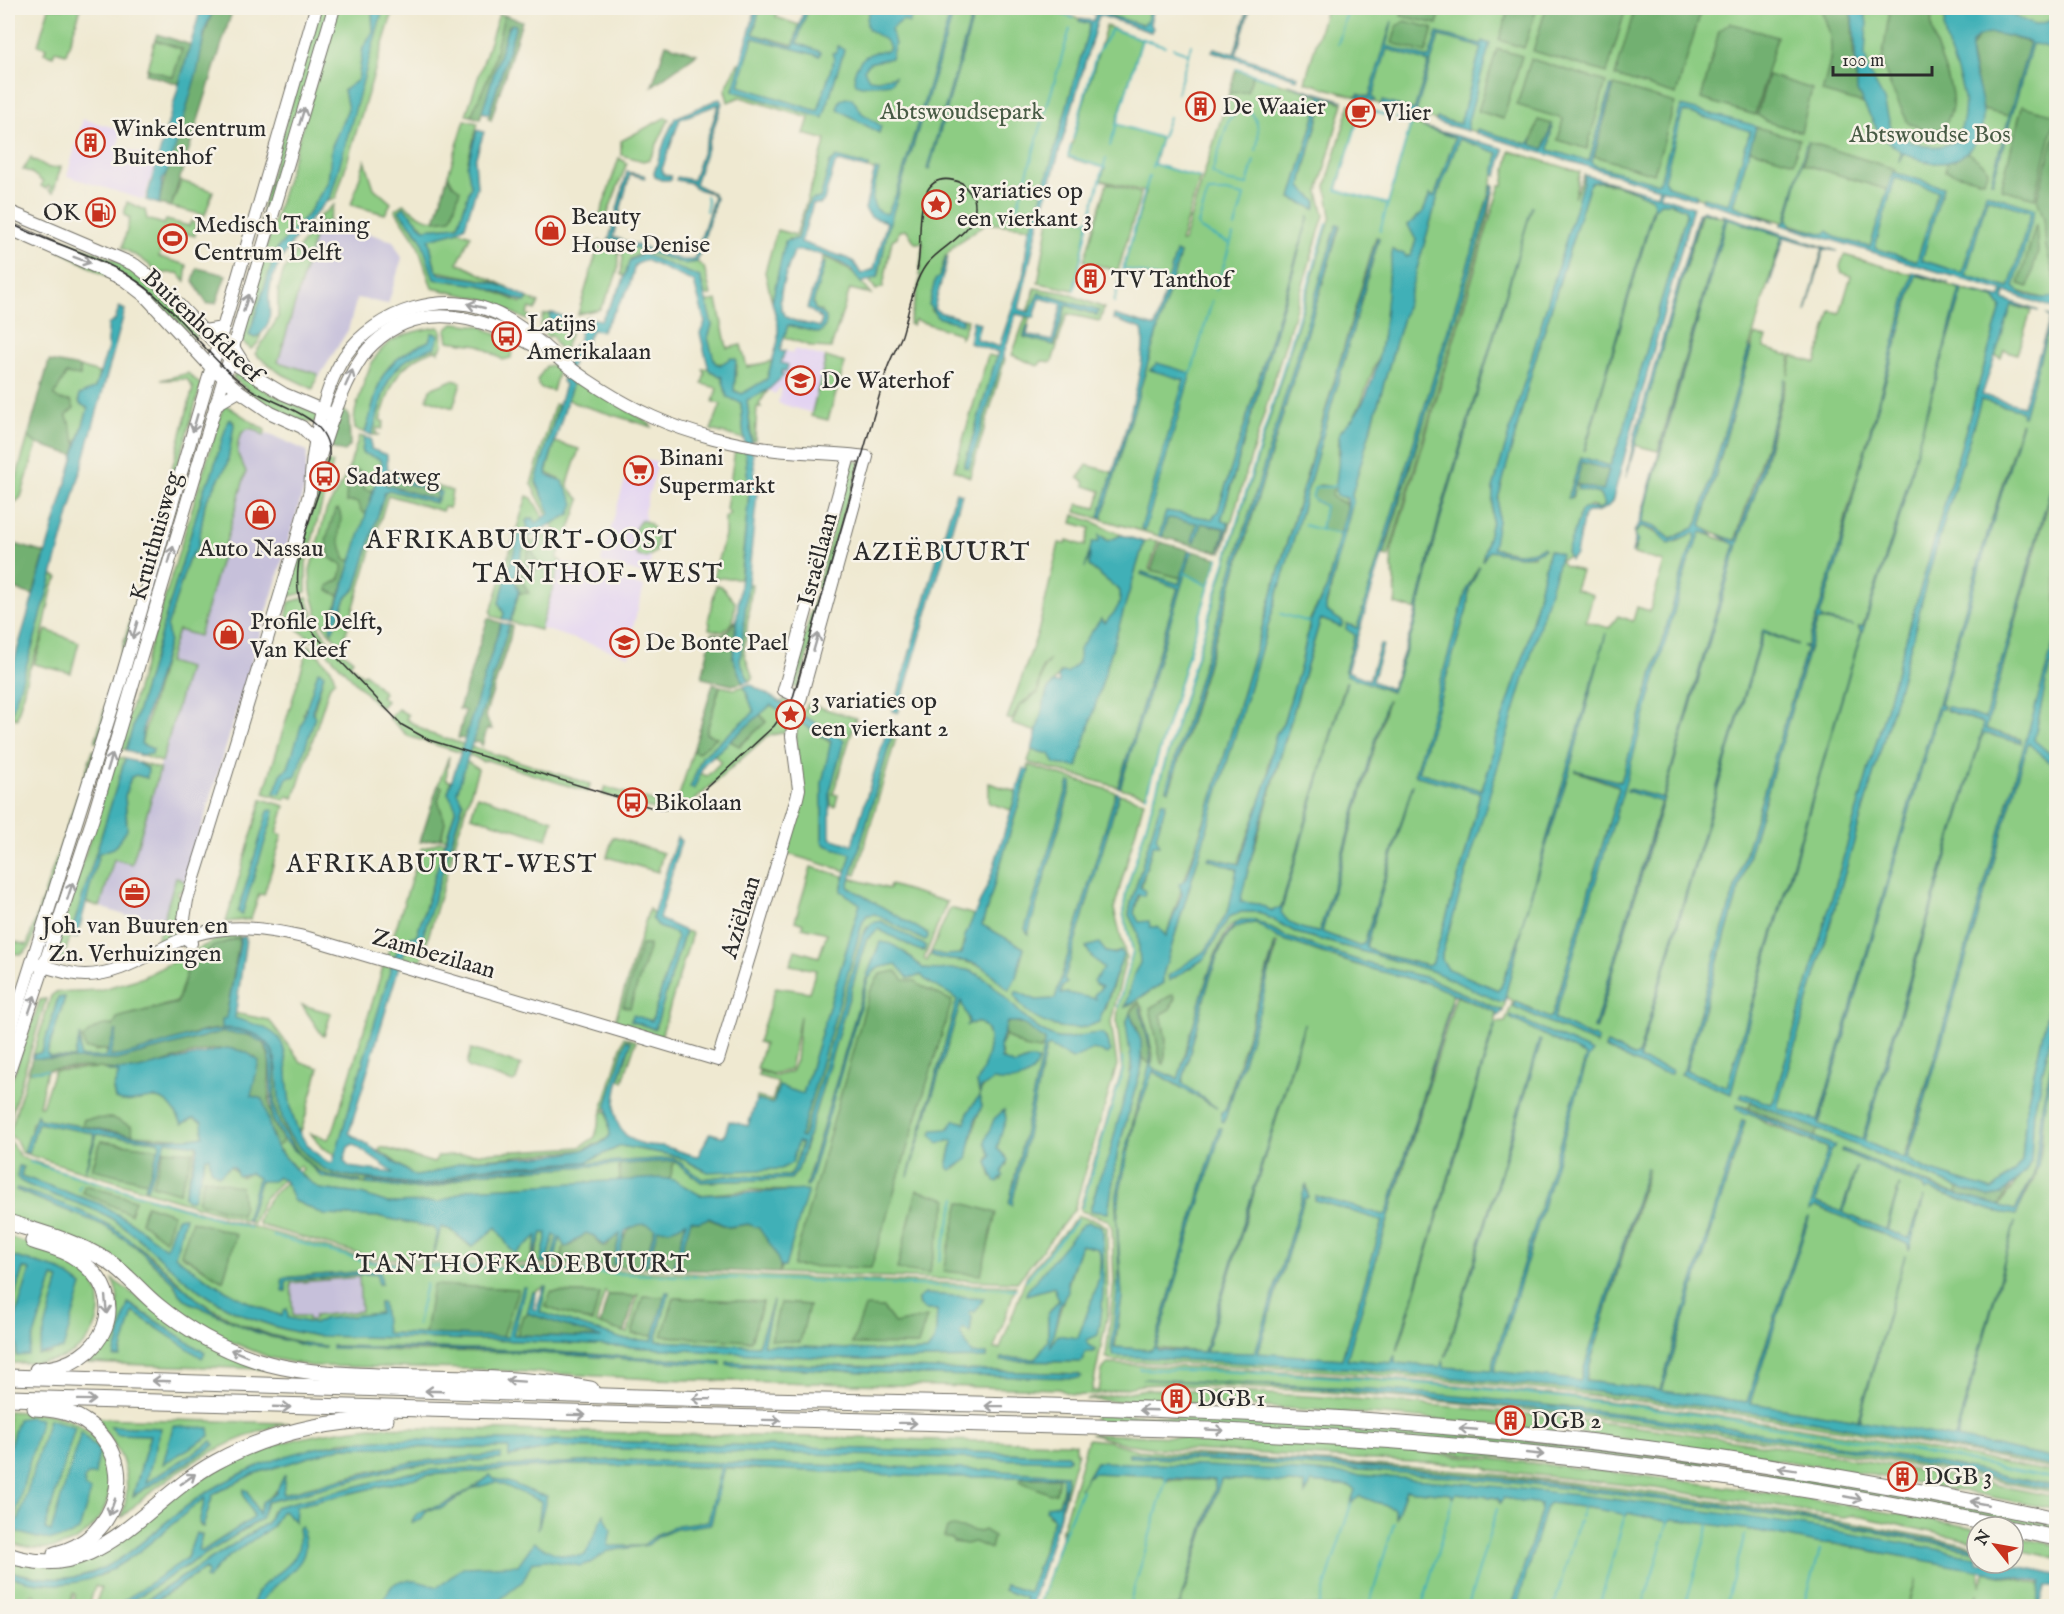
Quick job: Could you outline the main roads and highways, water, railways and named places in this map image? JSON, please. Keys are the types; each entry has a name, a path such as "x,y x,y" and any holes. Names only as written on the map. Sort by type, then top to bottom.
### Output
{"highway":[{"path":"8,1222 56,1237 92,1252 116,1268 155,1303 189,1328 231,1350 282,1367 335,1374 479,1378 573,1385 639,1397"},
{"path":"8,1233 76,1257 98,1280 104,1291 107,1312 100,1338 78,1360 51,1369 8,1371"},
{"path":"8,1377 639,1397 1209,1411 1434,1426 1584,1441 1733,1460 1866,1482 2056,1519"},
{"path":"8,1398 1209,1430 1431,1444 1581,1459 1769,1484 1965,1520"},
{"path":"8,1404 62,1412 85,1421 103,1438 110,1450 117,1475 113,1508 95,1535 80,1546 51,1555 8,1547"},
{"path":"8,1555 49,1563 88,1555 110,1543 171,1491 202,1470 246,1447 288,1432 322,1424 359,1420 518,1413"},
{"path":"2025,1531 2056,1538"}],"water":[{"path":"201,8 214,8 205,29 198,68 170,166 162,180 159,204 146,200"},
{"path":"372,8 383,9 331,196 295,239 280,263 270,288 269,321 262,333 255,338 249,335 277,249 308,214 328,182 332,146 348,109 344,90 358,80 363,48 373,32"},
{"path":"756,8 760,8 753,34 791,46 794,45 804,8 808,8 797,43 821,52 820,56 753,38 739,86 818,111 834,59 832,53 836,52 838,46 844,50 823,118 733,91"},
{"path":"871,8 897,8 911,17 909,23 903,20 891,29 895,44 891,58 869,63 864,70 869,79 877,80 895,76 892,83 861,86 856,84 854,75 858,64 870,54 887,51 890,48 887,42 872,32 867,25"},
{"path":"952,8 955,8 888,229 878,277 861,283 851,270 837,261 815,253 794,251 782,286 783,312 791,320 820,327 822,319 807,308 822,262 825,263 813,303 815,309 826,317 826,324 819,333 788,325 780,350 785,351 781,363 788,365 786,372 783,370 781,374 784,375 768,390 747,400 757,494 740,661 749,681 743,683 733,658 749,494 741,403 727,397 722,377 709,370 700,333 705,323 694,282 645,260 635,265 629,288 602,331 592,330 582,353 575,356 568,378 572,385 546,471 548,476 562,481 574,503 570,514 526,538 514,579 519,591 510,622 502,619 504,614 499,603 519,535 528,528 526,521 532,518 536,523 550,513 536,481 565,385 562,381 573,346 578,343 580,333 578,328 550,320 550,314 553,313 580,323 586,317 601,320 622,284 630,260 643,254 700,277 712,325 708,338 715,363 720,365 731,358 736,359 734,391 742,394 767,379 778,341 778,325 772,302 785,241 797,239 808,204 811,200 820,198 830,163 837,157 869,166 868,169 839,161 835,164 824,200 821,204 813,204 801,242 849,259 854,262 861,274 874,269 887,222 871,217 865,209 875,169 879,170 873,203 880,212 887,214 897,192"},
{"path":"974,8 976,8 929,170 927,169"},
{"path":"1077,8 1101,8 1108,15 1142,25 1147,21 1151,8 1154,8 1150,23 1153,28 1151,32 1099,15 1040,218 1019,309 1029,312 1039,293 1099,311 1097,315 1066,305 1054,345 1024,337 1027,326 1029,326 1027,335 1052,341 1062,304 1040,298 1034,318 1016,314 969,468 964,467 998,352 969,343 973,321 980,323 976,339 999,347 1023,276 1029,230 1036,216 1090,24 1079,21 1080,19 1093,21 1096,14"},
{"path":"1248,8 1250,8 1236,55 1298,76 1297,79 1212,51 1214,48 1234,54"},
{"path":"1850,8 1864,8 1867,23 1865,55 1868,70 1884,100 1891,128 1913,143 1937,146 1954,142 1963,123 1962,86 1945,37 1944,22 1949,8 1996,8 2034,25 2050,21 2056,8 2056,52 2042,45 2032,44 1993,182 1991,181 2030,42 2000,34 1978,37 1973,42 1971,52 1983,112 1982,128 1975,143 1960,157 1946,163 1924,161 1903,153 1899,162 1901,152 1880,135 1857,91 1854,27"},
{"path":"1392,21 1387,46 1429,58 1437,33 1481,44 1482,41 1490,44 1468,121 1468,131 1436,122 1437,118 1460,124 1481,47 1439,36 1416,112 1429,116 1428,119 1381,105 1382,101 1414,110 1429,62 1387,49 1372,98 1375,99 1374,102 1357,97 1358,94 1369,97"},
{"path":"512,24 516,25 489,114 482,112 507,31"},
{"path":"1288,84 1344,101 1324,97 1303,175 1301,187 1317,202 1315,209 1291,198 1321,96"},
{"path":"1611,86 1613,87 1592,162 1594,165 1657,183 1660,181 1681,106 1753,125 1756,127 1733,205 1775,222 1702,201 1703,197 1728,204 1750,131 1683,111 1664,180 1668,186 1697,195 1695,199 1661,189 1660,196 1693,207 1612,502 1601,510 1587,512 1584,515 1576,554 1570,560 1567,552 1581,511 1584,508 1599,509 1605,505 1599,494 1578,489 1579,485 1603,491 1609,470 1582,462 1571,499 1568,498 1581,457 1610,466 1623,431 1686,215 1685,209 1671,203 1660,203 1654,209 1584,451 1654,204 1652,199 1621,186 1604,182 1590,183 1534,364 1498,499 1498,521 1493,548 1518,553 1531,552 1543,547 1545,549 1524,556 1489,551 1482,561 1492,522 1493,488 1585,175 1657,195 1659,188 1476,133 1477,129 1528,144 1531,140 1532,145 1544,149 1552,124 1549,150 1589,161"},
{"path":"852,98 862,113 881,126 879,133 837,109 840,100"},
{"path":"720,99 722,103 695,184 713,193 716,198 697,262 684,264 609,239 627,172 644,175 645,178 630,174 613,237 682,260 694,260 714,197 711,193 694,188 691,183 676,180 677,177 693,180 719,104 680,119 662,169 664,175 671,176 671,180 661,180 655,177 654,173 675,118"},
{"path":"1423,127 1504,150 1497,176 1494,175 1498,153 1459,139 1440,189 1352,494 1353,502 1326,604 1326,611 1343,622 1341,627 1321,619 1319,624 1257,835 1240,902 1259,904 1272,911 1281,907 1347,681 1281,912 1288,921 1296,926 1317,932 1320,930 1387,700 1322,932 1358,946 1364,944 1413,784 1366,947 1377,953 1428,966 1433,962 1466,852 1480,793 1417,776 1415,773 1467,588 1480,566 1469,589 1467,608 1418,772 1481,790 1490,766 1494,743 1525,652 1549,550 1561,554 1442,954 1442,961 1448,969 1498,990 1522,930 1506,1000 1501,1002 1432,971 1297,933 1259,912 1241,912 1229,917 1204,959 1169,981 1168,976 1206,950 1229,909 1237,869 1208,859 1209,857 1239,864 1268,778 1276,734 1283,724 1301,665 1311,619 1327,587 1348,504 1347,498 1338,496 1335,491 1340,450 1339,434 1363,402 1376,368 1383,333 1392,249 1398,253 1404,253 1406,257 1411,255 1416,240 1408,225 1423,212 1430,194 1433,197 1435,195 1455,138"},
{"path":"477,130 484,132 475,160 477,187 465,226 456,232 429,239 435,269 440,274 485,281 505,287 528,298 525,302 480,285 434,279 420,236 399,211 404,207 424,229 458,226 471,186 467,166"},
{"path":"1807,141 1788,219 1791,226 1825,234 1828,231 1835,237 1870,247 1893,172 1943,187 1922,260 1962,273 1986,193 2035,209 2014,287 2023,294 2035,297 2056,296 2056,309 2006,292 2003,299 2039,311 2012,305 1982,395 2023,406 2050,318 2045,314 2056,319 2052,319 2050,323 2024,417 2021,416 2022,411 1981,400 1927,579 1913,638 1778,1104 1778,1108 1818,1121 1979,561 2022,423 1940,704 1944,706 1943,709 1939,709 1819,1124 1862,1140 1983,729 1983,723 1946,710 1947,706 1985,719 2056,470 1986,729 2021,740 2021,743 1984,733 1981,738 1864,1141 1904,1159 1906,1157 2056,635 2056,654 2048,673 2034,740 2056,759 2056,768 2028,743 1908,1159 1928,1170 1992,1190 2015,1171 2022,1161 2026,1109 2056,973 2056,1013 2034,1111 2031,1161 2026,1171 2001,1195 1989,1197 1958,1188 1740,1097 1742,1093 1770,1104 1774,1100 2001,307 1994,298 1968,291 2000,298 2003,291 1781,225 1786,220","holes":["1895,178 1938,191 1917,261 1875,248","1987,198 2031,212 2009,288 1966,275"]},
{"path":"1492,185 1494,186 1488,211 1347,671 1369,680 1380,644 1383,645 1372,681 1391,689 1411,631 1440,514 1532,206 1439,523 1414,627 1392,692 1346,675 1345,670 1355,635 1346,629 1347,624 1357,628"},
{"path":"1703,210 1718,215 1702,212 1700,214 1626,478 1635,434 1698,214"},
{"path":"1723,215 1837,251 1824,249 1806,312 1823,248 1784,237 1769,286 1782,236 1727,219 1642,523 1656,527 1671,539 1694,528 1698,523 1749,347 1751,348 1701,526 1714,535 1701,532 1687,566 1624,788 1554,1019 1591,1037 1594,1036 1598,1040 1596,1044 1513,1006 1515,1001 1549,1018 1552,1016 1619,789 1617,785 1575,770 1621,782 1685,563 1696,535 1694,533 1669,544 1656,531 1642,526 1635,533 1638,541 1632,553 1635,541 1634,532 1639,524 1725,218"},
{"path":"1309,216 1221,520 1229,523 1220,552 1225,528 1201,523 1195,542 1192,541 1197,523 1170,518 1167,519 1162,537 1159,536 1166,511 1212,519 1218,511"},
{"path":"1337,224 1340,225 1169,790 1166,789"},
{"path":"1377,237 1379,238 1281,583 1163,975 1163,983 1125,1007 1134,974 1140,963 1138,933 1129,915 1131,903 1158,812 1162,801 1166,803 1156,837 1160,845 1153,845 1140,887 1145,891 1144,896 1138,895 1134,913 1139,922 1149,921 1150,927 1158,927 1166,936 1182,894 1179,884 1187,878 1215,788"},
{"path":"1176,252 1180,254 1102,518 1099,517 1135,393 1143,345 1142,329 1113,319 1114,315 1155,327"},
{"path":"946,257 948,257 934,308 939,312 963,319 962,324 937,317 929,305 935,280 939,277"},
{"path":"1913,272 1949,283 1916,275 1861,466"},
{"path":"1955,287 1963,289 1930,400 1960,289"},
{"path":"119,307 125,310 34,641 8,725 8,682 88,408 80,404 79,395 95,388 108,348 108,325 115,320"},
{"path":"432,333 439,335 435,347 418,353 396,370 384,391 372,435 365,433 378,387 389,367 398,358 429,341"},
{"path":"1157,363 1191,373 1145,530 1141,528 1184,380 1150,370"},
{"path":"1785,378 1760,480 1740,537 1596,1029 1594,1028 1661,802 1627,791 1628,789 1663,798 1735,545 1719,535 1736,541 1757,479"},
{"path":"231,419 234,425 227,465 205,503 198,547 188,560 167,627 169,641 144,723 141,744 153,749 152,754 139,755 126,750 205,486 211,477 228,420"},
{"path":"1922,431 1898,523 1855,654 1754,1001 1731,1094 1681,1074 1807,648 1803,646 1807,646 1837,555 1854,492 1839,557 1820,615 1822,619 1854,626 1821,620 1817,622 1686,1070 1727,1087 1861,633 1859,627 1863,626 1897,522"},
{"path":"364,437 371,439 371,449 387,455 388,474 442,492 436,503 389,490 385,492 356,588 346,598 332,632 330,628 382,463 379,459 362,453","holes":["386,478 438,492 436,500 386,485 384,482"]},
{"path":"956,492 962,494 898,713 893,711"},
{"path":"1099,535 1108,541 1122,535 1144,542 1077,767 1055,764 1050,754 1032,750 1047,691 1053,683 1059,683 1058,677 1062,672 1067,673 1079,662 1079,649 1101,619 1105,623 1117,609 1120,601 1120,591 1089,566 1090,553 1085,568 1092,542 1099,542"},
{"path":"1189,550 1192,551 1120,788 1118,787 1178,588 1141,574 1142,572 1179,584"},
{"path":"501,623 509,625 457,792 463,803 421,942 407,946 401,960 349,1133 415,1176 429,1174 469,1161 545,1156 585,1149 601,1143 610,1135 607,1104 626,1040 631,1042 615,1100 615,1114 619,1127 628,1137 643,1144 666,1147 698,1156 710,1133 724,1137 729,1121 748,1126 756,1100 773,1104 779,1086 803,1094 860,904 841,891 851,854 825,845 822,841 822,783 831,741 771,705 704,764 694,789 690,788 702,757 754,712 744,686 750,684 844,740 830,791 830,838 852,845 886,733 892,735 848,887 928,934 928,937 925,941 875,914 867,915 863,921 800,1137 803,1138 863,934 872,923 881,921 926,946 924,951 918,950 878,929 866,940 798,1170 791,1179 701,1182 674,1161 474,1173 443,1185 423,1189 366,1184 367,1181 422,1187 442,1184 474,1170 674,1158 702,1179 727,1176 789,1176 794,1169 802,1143 798,1142 792,1163 781,1169 708,1172 677,1156 621,1146 586,1162 474,1168 441,1182 422,1185 335,1173 310,1158 295,1142 286,1129 281,1111 276,1061 271,1048 262,1038 246,1031 222,1028 222,1019 226,1018 241,938 244,936 246,938 235,1018 265,1029 280,1040 285,1056 289,1099 295,1123 308,1145 329,1163 333,1162 394,958 403,940 417,935 456,808 448,793","holes":["353,1144 394,1173 349,1167 344,1161 348,1147"]},
{"path":"1763,630 1798,645 1763,634 1640,1054 1640,1060 1672,1070 1671,1074 1649,1069 1605,1048 1607,1044 1635,1057 1638,1056"},
{"path":"1606,633 1570,769 1521,928 1522,924"},
{"path":"318,671 324,674 312,712 315,717 296,776 287,778 280,794 274,793 282,772 288,768"},
{"path":"125,759 137,762 148,769 147,778 136,775 131,777 125,796 127,830 114,848 99,853 77,938 70,937"},
{"path":"1024,769 1029,770 982,925 1024,948 1016,977 1009,990 980,965 941,959 931,955 932,952 944,955 962,954 965,936 990,879"},
{"path":"1069,782 1072,783 1028,934 1025,929"},
{"path":"1116,792 1119,794 1064,980 1067,983 1062,987 1061,994 1067,993 1096,999 1094,995 1102,987 1094,981 1104,968 1091,956 1086,947 1099,943 1106,952 1115,954 1121,951 1123,955 1099,1022 1076,1028 1051,1025 1030,1014 1021,1005 1015,995 1016,991 1036,1000 1055,999"},
{"path":"268,811 274,811 273,816 242,915 238,912"},
{"path":"677,837 681,841 659,919 685,931 655,1029 631,1021 633,1015 652,1021 677,938 675,933 659,927 652,918"},
{"path":"1241,920 1255,920 1287,937 1369,964 1428,978 1503,1011 1497,1017 1496,1012 1430,984 1371,969 1278,938 1256,923 1242,925 1232,930 1223,943 1209,981 1182,1083 1217,1108 1153,1071 1135,1120 1120,1191 1117,1221 1122,1297 1114,1347 1151,1350 1154,1347 1219,1128 1222,1128 1156,1348 1158,1350 1204,1352 1304,1024 1206,1352 1255,1353 1306,1184 1308,1197 1304,1199 1258,1353 1342,1359 1383,1221 1315,1200 1316,1196 1383,1215 1387,1213 1452,1001 1347,1359 1391,1363 1395,1355 1395,1363 1440,1367 1443,1361 1444,1367 1491,1370 1586,1056 1510,1018 1511,1015 1593,1052 1588,1058 1494,1371 1580,1381 1647,1167 1585,1381 1660,1390 1742,1120 1745,1121 1662,1391 1747,1402 1807,1218 1809,1218 1750,1403 1858,1420 1905,1255 1859,1420 1955,1438 2015,1222 1957,1438 2056,1459 2056,1467 1817,1422 1590,1391 1363,1369 1114,1356 1111,1349 1119,1274 1116,1200 1124,1157 1151,1055 1152,1068 1178,1079 1211,968 1220,947 1230,930"},
{"path":"880,942 898,948 924,969 964,970 982,977 1031,1023 1054,1037 1104,1034 1111,1051 1107,1054 1093,1049 1072,1059 1050,1046 1046,1048 1012,1205 1009,1204 1045,1040 1020,1022 1007,1022 1000,1046 1001,1059 1015,1065 1030,1059 1038,1060 1026,1077 1013,1081 993,1080 981,1088 980,1095 977,1083 988,1054 988,1032 980,1023 967,1025 969,1021 961,1001 908,1177 957,1000 949,993 929,983 921,975 908,978 896,964 877,968 868,979 809,1185 806,1186 867,976"},
{"path":"1276,943 1261,1006 1224,1122 1221,1121 1221,1112 1225,1111 1230,1097"},
{"path":"65,997 47,1054 50,1057 74,1058 80,1035 80,1057 106,1057 115,1031 117,1031 110,1057 126,1055 187,1036 218,1030 240,1031 261,1039 269,1047 274,1058 275,1112 284,1133 306,1162 283,1139 272,1118 270,1056 265,1044 249,1035 221,1032 117,1060 32,1058 33,1055 42,1052 58,998"},
{"path":"1140,1008 1149,1037 1150,1050"},
{"path":"1130,1013 1141,1041 1141,1069 1118,1150 1108,1213 1091,1211 1100,1176 1107,1163 1132,1068 1126,1023"},
{"path":"1495,1023 1496,1023 1397,1350"},
{"path":"1539,1040 1541,1041 1446,1357"},
{"path":"2056,1044 2056,1056 2044,1109 2038,1166 2016,1215 1993,1211 1929,1189 1926,1191 1923,1186 1841,1151 1842,1149 1944,1191 2015,1210 2034,1174 2042,1106"},
{"path":"227,1048 246,1052 259,1061 251,1096 263,1099 272,1137 278,1150 301,1175 320,1189 361,1194 388,1203 440,1202 469,1189 661,1178 674,1180 700,1195 808,1190 785,1267 781,1267 774,1250 759,1228 748,1224 728,1227 709,1218 699,1222 691,1220 677,1266 674,1266 686,1222 670,1230 658,1229 647,1265 644,1265 655,1229 644,1224 625,1231 617,1264 613,1264 620,1234 603,1246 594,1236 586,1233 567,1247 560,1238 554,1262 551,1262 557,1237 554,1235 546,1263 541,1262 547,1233 542,1233 532,1262 537,1236 516,1253 510,1249 496,1227 472,1247 451,1230 441,1227 433,1257 437,1232 434,1228 381,1217 324,1215 293,1200 286,1182 278,1177 273,1181 260,1181 248,1222 246,1221 258,1178 250,1173 238,1176 234,1167 230,1166 220,1175 217,1174 211,1168 209,1157 206,1157 193,1200 187,1200 184,1196 198,1149 197,1145 166,1141 147,1189 145,1188 160,1145 158,1141 97,1134 85,1171 95,1136 93,1133 38,1123 28,1153 24,1152 37,1114 39,1119 144,1137 166,1139 203,1136 202,1122 194,1118 182,1124 174,1110 159,1098 134,1101 115,1099 113,1089 119,1073 106,1070 134,1070"},
{"path":"979,1096 982,1106 975,1120 967,1159 951,1170 947,1167 953,1140 938,1143 931,1134 933,1130 948,1129 955,1120 965,1123 968,1112"},
{"path":"1737,1105 1835,1146 1831,1150 1815,1202 1841,1212 1857,1166 1843,1213 1886,1230 1900,1185 1887,1230 1909,1239 1924,1197 1909,1250 1908,1244 1816,1206 1809,1211 1828,1148 1749,1113 1744,1114 1736,1108"},
{"path":"1004,1110 1006,1119 997,1148 1008,1160 1002,1172 1003,1176 998,1182 995,1181 987,1162 991,1156 985,1142 994,1119"},
{"path":"307,1162 324,1174 360,1181 360,1183 322,1177"},
{"path":"19,1166 23,1167 21,1176 100,1204 132,1223 166,1248 177,1218 185,1217 175,1256 200,1275 240,1298 282,1316 284,1310 287,1309 288,1318 315,1324 323,1319 380,1313 379,1303 383,1303 386,1333 508,1337 523,1287 526,1287 513,1335 602,1338 527,1313 533,1292 536,1292 533,1309 536,1310 544,1287 546,1287 540,1312 622,1339 652,1341 666,1292 669,1292 656,1341 758,1346 773,1301 763,1345 909,1352 927,1351 934,1342 937,1310 926,1310 920,1306 918,1299 925,1294 984,1298 975,1312 970,1311 969,1314 972,1316 970,1333 963,1328 960,1333 972,1354 987,1354 987,1358 863,1360 523,1341 317,1336 299,1333 263,1323 214,1300 198,1290 138,1238 109,1217 19,1180 17,1177"},
{"path":"17,1188 69,1206 118,1231 197,1299 225,1318 258,1332 292,1341 325,1346 325,1348 306,1346 255,1332 189,1302 179,1294 174,1283 135,1246 103,1225 16,1190"},
{"path":"1088,1222 1101,1226 1103,1233 1102,1310 1098,1335 1087,1340 1088,1345 1095,1349 1094,1352 1085,1352 1083,1361 1079,1362 1001,1361 1002,1358 1035,1359 1048,1341 1048,1314 1059,1300 1054,1287 1026,1295 1027,1291 1082,1225","holes":["1081,1245 1099,1249 1098,1282 1078,1338 1057,1335 1050,1348 1060,1305 1068,1292 1068,1282"]},
{"path":"8,1255 60,1270 82,1286 63,1349 38,1354 59,1279 53,1277 28,1355 16,1356 17,1345 8,1342 30,1270 23,1268 8,1319"},
{"path":"380,1270 382,1284 378,1284 377,1273 286,1281 286,1291 283,1291 282,1278"},
{"path":"128,1303 205,1353 202,1358 133,1312 120,1357 114,1357"},
{"path":"332,1346 520,1350 721,1362 721,1365 524,1352 332,1348"},
{"path":"727,1362 1078,1374 1081,1376 1079,1378 928,1375 727,1365"},
{"path":"1142,1379 1400,1391 1565,1407 1811,1441 2055,1486 2056,1490 1849,1450 1625,1417 1329,1389"},
{"path":"28,1417 41,1419 14,1520 19,1519 49,1419 75,1427 45,1529 51,1531 81,1432 99,1451 95,1475 88,1475 84,1479 85,1487 91,1491 79,1530 62,1538 35,1538 8,1528 8,1452 18,1419"},
{"path":"110,1426 161,1428 146,1483 212,1441 215,1445 133,1496 150,1435 117,1434"},
{"path":"173,1426 209,1428 210,1436 163,1464"},
{"path":"555,1440 1067,1455 1070,1458 1066,1461 555,1447 509,1457 509,1448 343,1447 253,1474 213,1494 203,1527 199,1523 205,1498 117,1567 94,1577 69,1583 40,1583 8,1576 8,1571 43,1578 73,1577 98,1571 140,1544 209,1491 249,1470 312,1449 356,1441"},
{"path":"501,1454 501,1459 409,1466 267,1502 261,1519 123,1606 116,1606 187,1558 196,1533 202,1535 198,1550 201,1552 252,1519 253,1515 243,1493 244,1489 248,1491 259,1514 262,1502 275,1494 285,1474 283,1494 412,1462"},
{"path":"1129,1454 1235,1458 1445,1473 1549,1484 1654,1496 1862,1527 1965,1546 1965,1549 1766,1514 1555,1487 1342,1468 1129,1457"},
{"path":"617,1460 965,1469 1067,1475 1067,1480 1059,1518 1031,1606 1024,1606 1026,1598 1004,1590 1005,1585 1029,1592 1054,1519 1046,1510 1047,1506 1059,1504 1063,1491 1063,1477 932,1477 724,1467 711,1524 676,1529 642,1546 658,1534 678,1525 708,1521 721,1467 567,1465 428,1475 296,1506 295,1522 283,1510 272,1526 221,1563 208,1579 205,1578 208,1572 205,1569 147,1606 137,1606 267,1523 275,1507 409,1473"},
{"path":"1096,1462 1207,1466 1428,1480 1538,1491 1758,1519 1868,1537 1965,1555 1965,1568 1758,1531 1672,1519 1668,1522 1628,1513 1626,1516 1550,1503 1546,1506 1517,1606 1512,1606 1541,1511 1540,1504 1504,1498 1500,1503 1498,1498 1456,1493 1453,1499 1451,1494 1406,1490 1396,1518 1394,1509 1360,1496 1350,1504 1355,1490 1350,1486 1312,1482 1305,1494 1305,1484 1221,1479 1179,1606 1215,1489 1215,1480 1169,1478 1167,1481 1163,1476 1094,1473 1087,1477"},
{"path":"490,1475 494,1479 547,1496 538,1529 541,1501 496,1482 471,1489 443,1508 427,1510 421,1520 412,1523 416,1514 446,1503"},
{"path":"604,1514 611,1530 608,1546 641,1546 608,1551 590,1563 580,1566 545,1560 532,1562 523,1581 496,1603 468,1606 376,1606 395,1583 401,1581 427,1583 438,1587 463,1567 518,1565 534,1542 558,1554 585,1555"},
{"path":"301,1526 305,1541 300,1562 266,1595 259,1606 253,1606 257,1594 264,1585 296,1555 299,1543 298,1528"},
{"path":"2025,1568 2056,1574 2056,1587 2045,1587 2040,1606 2037,1606 2041,1582 2003,1575 2025,1575"}],"waterway":[{"path":"1045,8 1073,18"},
{"path":"1338,44 1348,8"},
{"path":"1016,211 1070,29"},
{"path":"1073,139 1096,55 1112,29 1142,39 1110,146"},
{"path":"1142,39 1165,46"},
{"path":"1177,94 1191,45"},
{"path":"1173,48 1187,53"},
{"path":"1236,69 1277,82"},
{"path":"1354,105 1388,116"},
{"path":"1254,160 1247,185 1225,181 1212,173 1229,119 1244,107 1253,115 1258,126 1256,151"},
{"path":"1357,120 1358,118 1366,119 1368,110"},
{"path":"1162,137 1169,117"},
{"path":"1380,231 1411,123 1396,118"},
{"path":"1116,124 1161,138 1152,167"},
{"path":"1356,126 1336,190 1388,204"},
{"path":"1071,145 1068,156 1105,168"},
{"path":"1043,208 1089,221 1106,158"},
{"path":"1153,164 1200,178"},
{"path":"1114,302 1149,177"},
{"path":"1230,244 1200,229 1198,224 1208,192 1226,192 1244,196 1235,227"},
{"path":"706,196 708,203 706,211"},
{"path":"1074,290 1089,222"},
{"path":"1118,1007 1133,951 1123,913 1126,892 1327,223"},
{"path":"1216,290 1233,235"},
{"path":"1123,268 1169,281"},
{"path":"1191,373 1212,301"},
{"path":"1335,484 1333,487 1315,487 1312,498 1325,506 1321,530 1340,534"},
{"path":"1304,525 1321,530"},
{"path":"1185,573 1209,586 1218,558"},
{"path":"1146,796 1209,586"},
{"path":"1281,614 1310,622"},
{"path":"1082,1207 1123,1070 1122,1058"},
{"path":"32,1071 47,1070"},
{"path":"30,1162 250,1228"},
{"path":"78,1190 80,1184"},
{"path":"939,1261 956,1198"},
{"path":"1026,1280 1077,1220"},
{"path":"272,1235 368,1262 400,1265"},
{"path":"423,1266 1016,1289"},
{"path":"417,1325 426,1284"},
{"path":"1140,1369 1371,1379 1601,1402 1715,1417 1829,1436 2056,1479"},
{"path":"1129,1606 1166,1480"},
{"path":"1039,1606 1059,1545 1082,1490"},
{"path":"1422,1606 1453,1499"},
{"path":"1319,1606 1351,1504"},
{"path":"1468,1606 1497,1509"},
{"path":"1580,1516 1583,1509"},
{"path":"1599,1606 1625,1515"},
{"path":"1554,1606 1579,1520"},
{"path":"1643,1606 1668,1522"},
{"path":"1369,1606 1394,1523"},
{"path":"1685,1606 1709,1525"},
{"path":"1725,1606 1745,1535"},
{"path":"1804,1606 1820,1550"}],"tram line":[{"path":"8,222 100,260 146,287 230,373 258,393 300,413 322,431 328,444 329,459 301,550 298,573 299,595 305,617 318,638 402,725 429,740 660,810 681,808 696,798 774,726 792,701 887,369 902,335 917,281 933,257 959,236 972,220 975,210 974,198 962,183 945,179 933,184 926,194 922,208 917,270"}],"place":[{"name":"De Waaier","path":"1201,106"},
{"name":"Vlier","path":"1361,112"},
{"name":"Winkelcentrum Buitenhof","path":"91,142"},
{"name":"3 variaties op een vierkant 3","path":"936,204"},
{"name":"OK","path":"101,212"},
{"name":"Beauty House Denise","path":"550,230"},
{"name":"Medisch Training Centrum Delft","path":"173,238"},
{"name":"TV Tanthof","path":"1090,279"},
{"name":"Latijns Amerikalaan","path":"506,337"},
{"name":"De Waterhof","path":"800,380"},
{"name":"Binani Supermarkt","path":"638,471"},
{"name":"Sadatweg","path":"325,476"},
{"name":"Auto Nassau","path":"261,515"},
{"name":"Profile Delft, Van Kleef","path":"229,635"},
{"name":"De Bonte Pael","path":"624,642"},
{"name":"3 variaties op een vierkant 2","path":"790,714"},
{"name":"Bikolaan","path":"633,802"},
{"name":"Joh. van Buuren en Zn. Verhuizingen","path":"135,892"},
{"name":"DGB 1","path":"1176,1398"},
{"name":"DGB 2","path":"1510,1420"},
{"name":"DGB 3","path":"1903,1476"}],"district":[{"name":"AFRIKABUURT-OOST","path":"522,539"},
{"name":"AZIËBUURT","path":"942,551"},
{"name":"TANTHOF-WEST","path":"598,573"},
{"name":"AFRIKABUURT-WEST","path":"442,863"},
{"name":"TANTHOFKADEBUURT","path":"523,1263"}],"park label":[{"name":"Abtswoudsepark","path":"962,111"},
{"name":"Abtswoudse Bos","path":"1930,134"}]}
